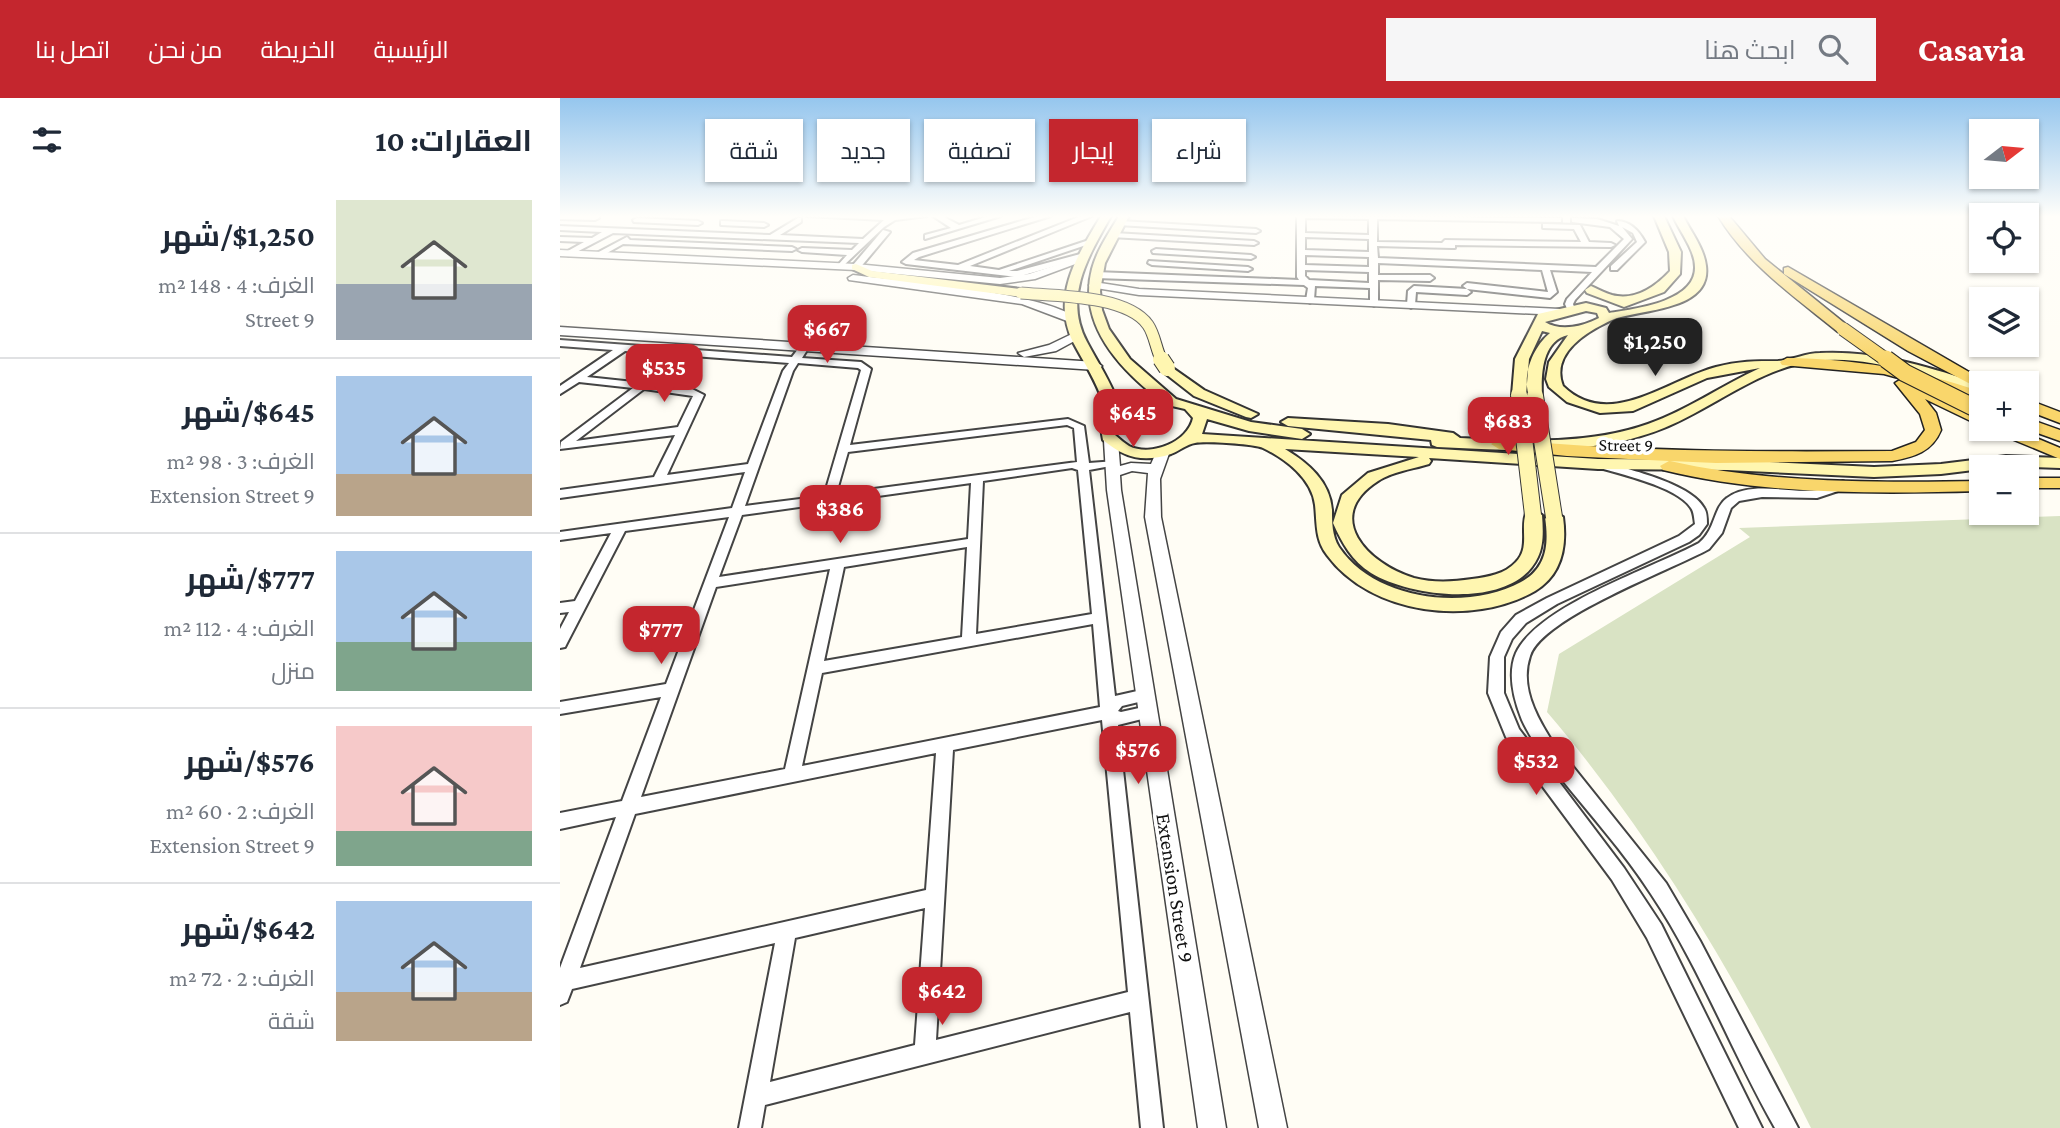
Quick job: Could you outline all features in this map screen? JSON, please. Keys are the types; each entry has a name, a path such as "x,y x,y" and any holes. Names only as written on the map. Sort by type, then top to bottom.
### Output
{"main road":[{"path":"1079,264 1070,287 1071,319 1076,336 1096,366 1107,389 1114,415"},
{"path":"1102,264 1095,280 1095,305 1101,326 1118,353 1135,372 1170,401"},
{"path":"1266,444 1301,467 1317,485 1322,499 1324,532 1339,558 1368,582 1407,598 1437,603 1467,604 1520,591 1546,572 1555,556 1558,539 1521,359 1540,318 1566,310 1631,301 1660,289 1675,272 1675,264"},
{"path":"1590,308 1606,317 1670,303 1685,295 1698,281 1700,264"},
{"path":"1766,264 1846,332 1905,373 1969,405"},
{"path":"1780,264 1846,332 1867,360 1903,383 1969,415"},
{"path":"856,267 865,273 1026,298 1108,304 1136,314 1149,325 1154,348 1167,368 1181,381 1210,399 1262,417 1308,424 1425,433 1481,444"},
{"path":"1788,271 1913,348 1969,378"},
{"path":"1591,290 1608,298 1631,301"},
{"path":"1450,456 1383,470 1353,490 1342,512 1342,528 1349,544 1363,560 1394,578 1420,586 1447,589 1486,585 1508,577 1529,560 1535,539 1527,395 1535,377 1540,351 1550,338 1560,332 1603,322 1606,317"},
{"path":"1538,324 1560,332"},
{"path":"1583,327 1558,358 1554,381 1558,389 1568,397 1599,408 1624,410 1638,407 1679,384 1726,369 1787,362 1846,363 1893,369 1932,379 1969,393"},
{"path":"1846,332 1969,398"},
{"name":"Street 9","path":"1170,401 1230,421 1290,433 1481,444 1572,443 1636,433 1675,419 1757,374 1787,362 1826,357 1865,358 1920,369 1969,385"},
{"path":"1499,444 1555,450 1716,458 1892,456 1911,452 1924,445 1933,430 1928,413 1903,383"},
{"path":"1170,401 1139,402 1114,415 1106,428 1112,458 1133,451 1160,460 1192,438 1200,425 1194,410"},
{"path":"2039,413 2060,418"},
{"path":"2039,417 2060,429"},
{"path":"2039,420 2060,436"},
{"path":"2039,435 2060,443"},
{"name":"Street 9","path":"1192,438 1598,464 1897,471 1969,465"},
{"path":"2029,441 2060,454"},
{"name":"Street 9","path":"2039,463 2060,463"},
{"path":"1667,465 1730,477 1843,485 1969,486"},
{"path":"2039,484 2060,484"}],"street":[{"path":"618,264 800,271 1026,298 1071,319"},
{"path":"796,264 856,267 964,279 1031,277 1064,264"},
{"path":"921,264 1013,277 1059,264"},
{"path":"956,269 969,264"},
{"path":"995,273 1021,264"},
{"path":"1146,277 1152,264"},
{"path":"1169,264 1248,269"},
{"path":"1243,297 1249,264"},
{"path":"1301,264 1302,278 1313,290 1310,300"},
{"path":"1349,264 1430,278"},
{"path":"1373,264 1374,303"},
{"path":"1095,280 1146,277 1307,283 1415,264"},
{"path":"1429,264 1430,290"},
{"path":"1464,264 1471,308"},
{"path":"1466,264 1600,270"},
{"path":"1585,264 1587,269"},
{"path":"1095,305 1136,299 1243,297 1566,310 1569,301 1606,264"},
{"path":"1590,308 1587,296 1619,264"},
{"path":"1411,305 1413,290 1493,289 1552,295 1545,267"},
{"path":"1301,268 1373,270"},
{"path":"1026,298 1037,287 1031,277"},
{"path":"1095,280 1131,291 1186,298 1465,312 1538,324"},
{"path":"1493,289 1498,309"},
{"path":"560,323 1096,366"},
{"path":"560,331 626,341 799,353 1034,352 1052,348 1076,336"},
{"path":"560,391 626,341"},
{"path":"560,384 626,341"},
{"path":"560,343 626,341 799,353 852,362 866,369 830,498"},
{"path":"799,353 752,467 628,808 567,959 563,988 787,930 935,897"},
{"path":"577,379 698,393 699,398 659,480"},
{"path":"561,447 642,386"},
{"path":"844,449 1071,422 1079,426 1079,463 1099,618 1152,1128"},
{"path":"561,447 684,430"},
{"path":"560,536 1112,458 1131,467 1160,460 1152,489 1153,517 1273,1128"},
{"name":"Extension Street 9","path":"1112,458 1212,1128"},
{"path":"1598,464 1679,491 1699,509 1700,524 1695,532 1684,538 1552,601 1521,619 1506,636 1497,657 1496,693 1512,732 1618,874 1654,931 1751,1128"},
{"path":"560,494 752,467"},
{"path":"969,640 977,478"},
{"path":"1787,1128 1748,1061 1702,963 1671,909 1639,861 1538,733 1525,707 1520,671 1525,649 1546,624 1704,546 1717,535 1722,511 1731,500 1748,495 1813,495 1843,485"},
{"path":"560,643 620,528"},
{"path":"710,583 974,542"},
{"path":"792,775 838,563"},
{"path":"560,608 580,605"},
{"path":"815,667 1099,618"},
{"path":"560,708 671,689"},
{"path":"560,821 1108,712 1119,719 1147,704"},
{"path":"925,1053 945,745"},
{"path":"750,1128 787,930"},
{"path":"756,1096 1139,999"}],"green space":[{"path":"2060,516 2060,1128 1811,1128 1754,1018 1692,912 1623,810 1547,712 1559,654 1750,537 1739,528 1969,519 1969,525 2039,525 2039,517"}]}
